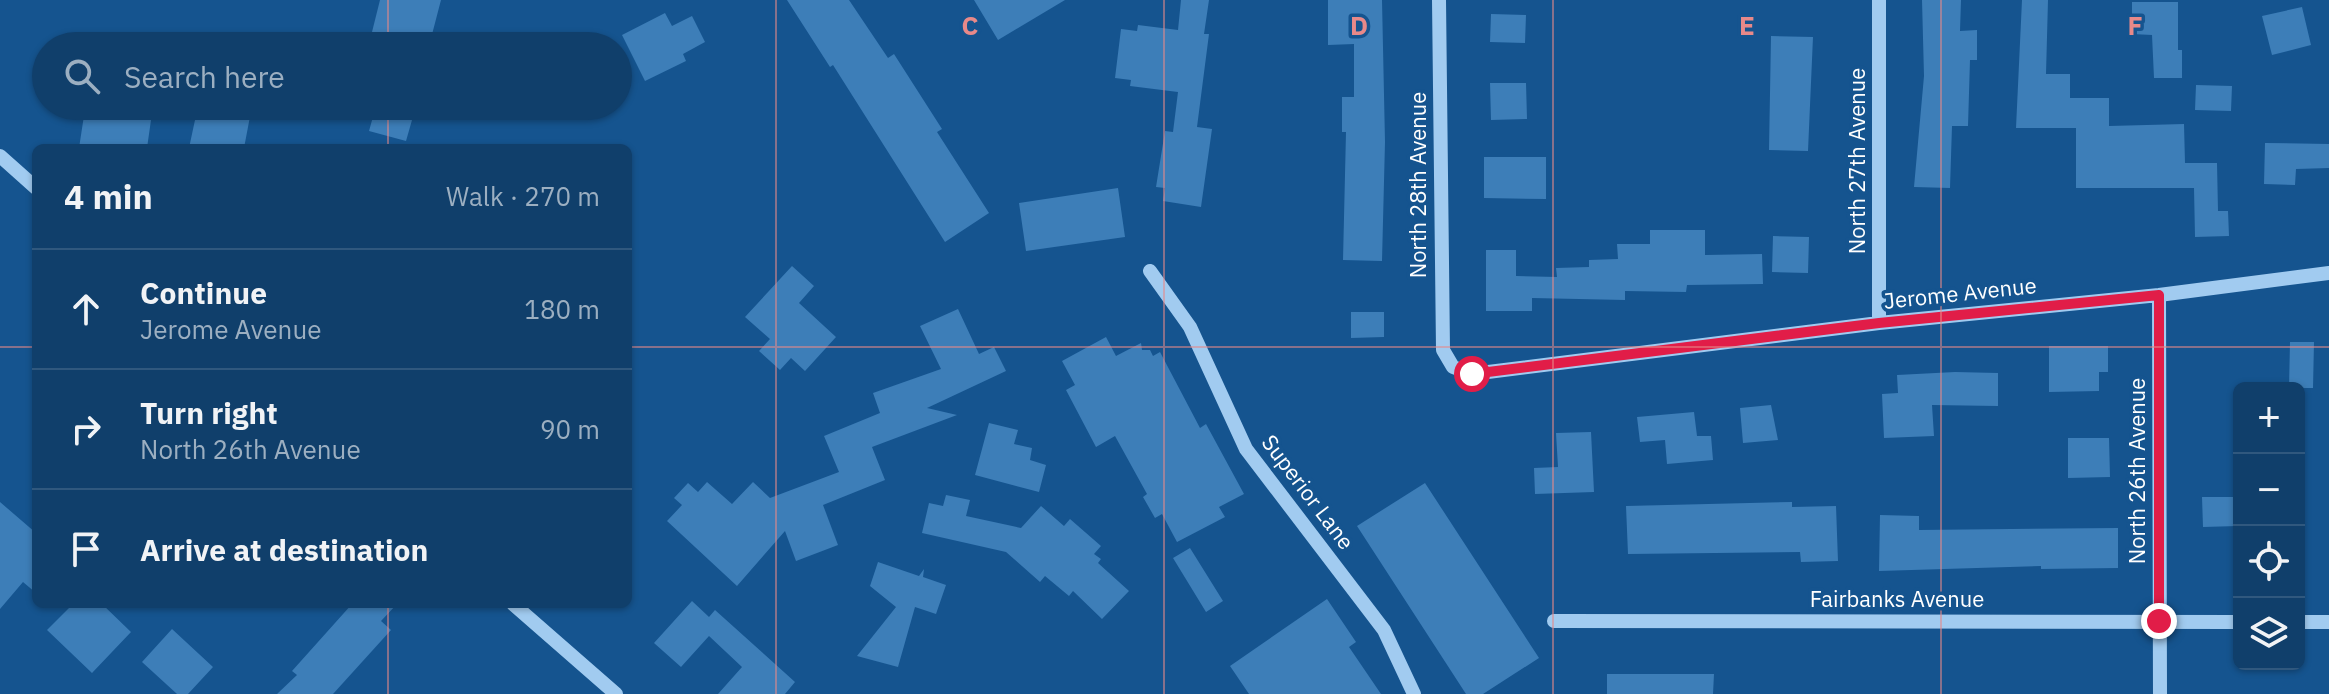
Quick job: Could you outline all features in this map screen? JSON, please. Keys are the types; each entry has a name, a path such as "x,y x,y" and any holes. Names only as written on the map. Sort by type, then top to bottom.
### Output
{"street":[{"name":"North 28th Avenue","path":"1439,0 1441,330 1443,350 1453,367"},
{"name":"North 27th Avenue","path":"1879,0 1879,323"},
{"path":"0,156 32,184"},
{"name":"Superior Lane","path":"1150,271 1190,327 1246,449 1384,630 1414,694"},
{"name":"Jerome Avenue","path":"1453,367 1472,374 1494,372 1879,323 2159,295 2329,273"},
{"name":"North 26th Avenue","path":"2159,295 2160,694"},
{"path":"518,608 616,694"},
{"name":"Fairbanks Avenue","path":"1554,621 2233,622"},
{"path":"2305,622 2329,622"}],"building":[{"path":"380,0 441,0 433,32 372,32"},
{"path":"787,0 849,0 888,58 894,54 942,129 937,132 989,213 945,242 833,65 830,67"},
{"path":"974,0 1065,0 998,40"},
{"path":"1181,0 1209,0 1204,34 1209,34 1197,127 1212,129 1201,207 1163,201 1165,188 1156,187 1165,131 1173,132 1178,92 1130,86 1131,80 1115,78 1121,29 1137,31 1138,25 1178,30"},
{"path":"1328,0 1382,0 1385,142 1382,261 1343,260 1346,132 1342,132 1342,97 1354,97 1354,44 1328,45"},
{"path":"1922,0 1961,0 1960,31 1977,30 1977,60 1970,60 1968,126 1952,126 1950,188 1914,187 1924,76"},
{"path":"2022,0 2048,0 2046,74 2070,74 2070,98 2109,98 2109,126 2184,124 2185,163 2217,163 2218,211 2228,211 2229,236 2195,237 2194,188 2076,188 2076,128 2016,128"},
{"path":"2132,2 2178,2 2178,50 2182,50 2182,78 2154,78 2152,35 2132,34"},
{"path":"2302,7 2311,45 2272,55 2262,16"},
{"path":"665,13 672,26 692,16 705,42 683,54 686,61 645,81 632,55 632,32 628,32"},
{"path":"1491,14 1526,15 1525,43 1490,42"},
{"path":"1771,36 1813,37 1808,151 1769,150"},
{"path":"1490,83 1526,83 1527,119 1491,120"},
{"path":"2196,85 2232,86 2231,111 2195,110"},
{"path":"83,120 151,120 148,144 80,144"},
{"path":"195,120 249,120 245,144 190,144"},
{"path":"372,120 412,120 406,141 369,131"},
{"path":"2265,143 2329,144 2329,168 2296,169 2295,185 2264,184"},
{"path":"1484,157 1546,157 1546,199 1484,198"},
{"path":"1118,188 1125,237 1026,251 1019,203"},
{"path":"1650,230 1705,230 1705,255 1762,254 1763,284 1687,285 1686,292 1625,291 1625,300 1532,298 1532,311 1486,311 1486,250 1516,250 1516,276 1557,277 1556,268 1589,267 1589,260 1618,259 1617,244 1650,244"},
{"path":"1773,236 1809,237 1808,273 1772,272"},
{"path":"792,266 814,286 799,303 836,337 805,371 791,358 780,370 759,351 770,339 745,317"},
{"path":"958,309 979,354 994,347 1006,371 927,408 957,415 872,447 885,480 823,505 838,545 796,561 785,531 737,586 667,521 682,505 674,498 688,483 698,492 707,482 732,504 753,482 770,498 839,472 824,436 880,413 873,393 941,369 920,326"},
{"path":"1351,312 1384,312 1384,337 1351,338"},
{"path":"1106,337 1116,356 1141,343 1142,350 1150,350 1153,356 1160,352 1200,428 1206,424 1244,494 1219,507 1225,517 1177,542 1162,514 1155,518 1143,497 1147,494 1115,436 1096,447 1066,390 1075,385 1062,361"},
{"path":"2290,342 2314,342 2313,388 2305,388 2305,382 2289,382"},
{"path":"2049,346 2108,346 2108,372 2099,372 2099,391 2049,392"},
{"path":"1998,373 1998,406 1932,405 1934,436 1884,438 1882,394 1898,393 1897,375"},
{"path":"1771,405 1778,440 1743,443 1740,408"},
{"path":"1694,412 1697,436 1711,436 1713,460 1667,464 1665,440 1640,442 1637,417"},
{"path":"989,423 1018,430 1014,444 1032,448 1030,460 1046,465 1039,492 975,475"},
{"path":"1591,432 1594,492 1535,494 1534,468 1558,467 1556,433"},
{"path":"2068,438 2109,438 2110,477 2068,478"},
{"path":"1425,483 1539,658 1483,694 1466,694 1357,526"},
{"path":"946,495 970,500 966,516 1021,528 1041,506 1064,526 1070,519 1101,546 1094,554 1101,559 1098,563 1129,591 1102,619 1073,591 1069,596 1045,576 1040,582 1006,552 922,533 929,503 943,506"},
{"path":"2202,497 2233,497 2233,526 2203,527"},
{"path":"0,502 32,530 32,590 23,582 0,609"},
{"path":"1792,502 1792,507 1836,506 1838,561 1801,562 1800,552 1628,554 1626,506"},
{"path":"1880,515 1919,516 1919,530 2118,528 2118,568 2041,569 2041,566 1879,571"},
{"path":"1190,548 1223,601 1206,612 1173,558"},
{"path":"878,562 919,576 924,569 923,577 946,585 936,614 915,607 898,667 857,656 896,607 870,586"},
{"path":"1327,599 1356,642 1349,647 1381,694 1249,694 1230,666"},
{"path":"692,601 709,617 715,610 795,682 785,694 718,694 742,667 709,636 681,667 654,643"},
{"path":"69,608 106,608 131,632 92,673 47,630"},
{"path":"348,608 393,608 381,621 391,630 333,694 277,694 297,675 292,671"},
{"path":"172,629 213,667 188,694 177,694 142,662"},
{"path":"1607,674 1714,674 1713,694 1607,694"}],"route":[{"path":"1472,374 1879,323 2159,295 2159,621"}]}
